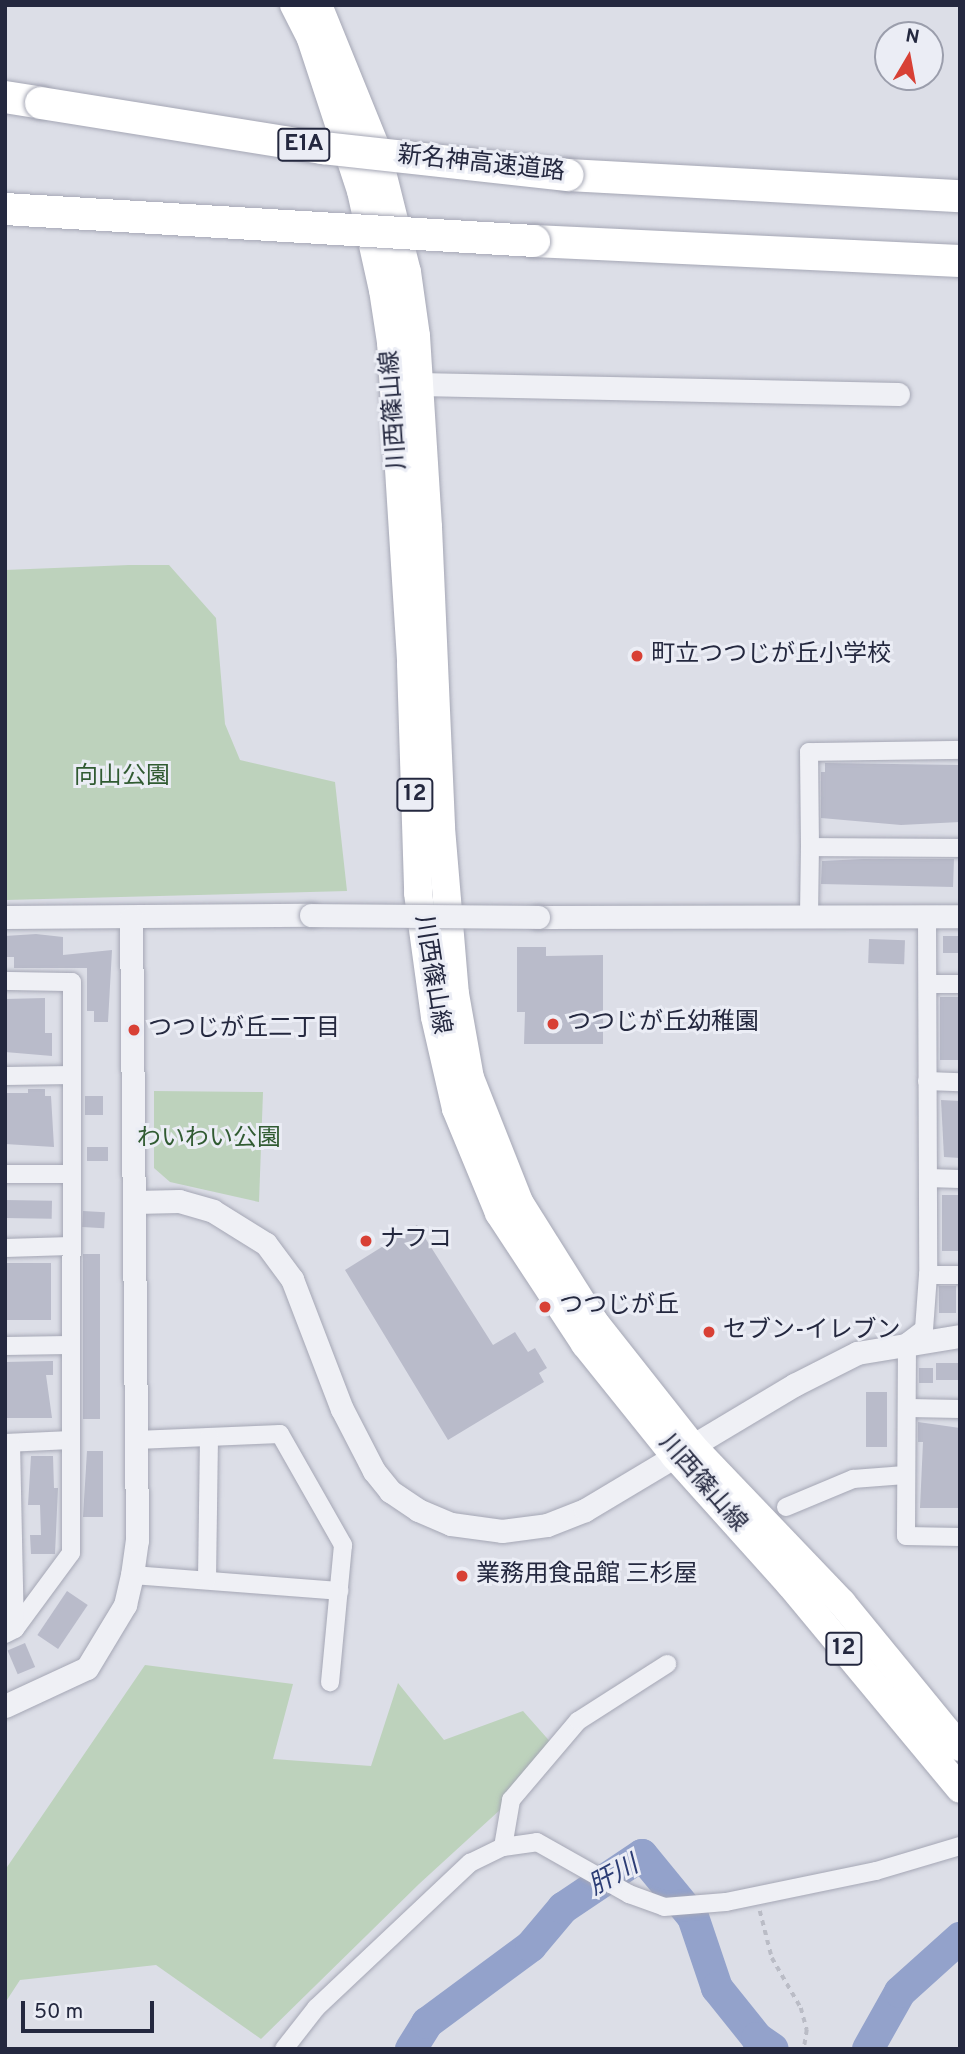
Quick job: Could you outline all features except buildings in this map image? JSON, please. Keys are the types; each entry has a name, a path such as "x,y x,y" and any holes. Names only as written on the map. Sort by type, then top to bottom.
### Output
{"highway":[{"name":"新名神高速道路","path":"5,97 323,148 568,175 960,196"},
{"path":"5,209 534,241 960,261"}],"main road":[{"name":"川西篠山線","path":"294,5 311,39 362,191 389,329 411,664 418,893 435,1017 456,1109 499,1213 549,1293 734,1506 960,1789"},
{"name":"川西篠山線","path":"318,5 376,148 407,272 418,384 441,828 456,994 470,1078 519,1202 595,1323 684,1451"},
{"name":"川西篠山線","path":"734,1506 842,1603 960,1747"}],"street":[{"path":"418,384 898,394"},
{"path":"809,916 809,752 960,750"},
{"path":"810,847 960,848"},
{"path":"907,1342 923,1329 928,1275 927,916"},
{"path":"5,917 960,916"},
{"path":"5,1706 87,1668 125,1605 132,1575 137,1540 131,918"},
{"path":"5,981 72,982 69,1345 71,1553 10,1632"},
{"path":"928,984 960,984"},
{"path":"5,1076 72,1075"},
{"path":"927,1082 960,1082"},
{"path":"5,1174 71,1174"},
{"path":"928,1178 960,1179"},
{"path":"135,1202 179,1201 213,1211 266,1244 292,1279 359,1448 390,1491 418,1510 451,1524 502,1531 547,1525 585,1510 857,1353 907,1342 960,1336"},
{"path":"5,1248 70,1246"},
{"path":"928,1275 960,1275"},
{"path":"907,1342 909,1408 905,1475 906,1536 960,1537"},
{"path":"5,1346 69,1345"},
{"path":"909,1408 960,1409"},
{"path":"136,1440 280,1434 343,1545 330,1682"},
{"path":"207,1580 209,1437"},
{"path":"10,1632 8,1443 71,1440"},
{"path":"786,1507 853,1479 905,1475"},
{"path":"132,1575 339,1591"},
{"path":"503,1847 511,1800 578,1721 667,1664"},
{"path":"284,2049 316,2008 470,1863 503,1847 537,1842 629,1894 664,1907 756,1896 876,1871 960,1846"}],"path":[{"path":"756,1896 772,1958 801,2008 807,2030 804,2049"}],"green space":[{"name":"向山公園","path":"169,565 216,618 225,724 240,760 335,782 347,891 5,900 5,570"},
{"name":"わいわい公園","path":"154,1091 263,1092 259,1202 170,1182 154,1168"},
{"path":"145,1665 293,1684 273,1759 371,1766 398,1683 444,1740 523,1711 561,1754 419,1884 261,2039 156,1965 20,1980 5,2003 5,1870"}],"waterway":[{"name":"肝川","path":"411,2049 427,2023 531,1946 563,1908 642,1855 693,1917 717,1988 757,2038 773,2049"},
{"name":"肝川","path":"868,2049 900,1992 960,1938"}],"place":[{"name":"町立つつじが丘小学校","path":"637,656"},
{"name":"つつじが丘幼稚園","path":"553,1024"},
{"name":"つつじが丘二丁目","path":"134,1030"},
{"name":"ナフコ","path":"366,1241"},
{"name":"つつじが丘","path":"545,1307"},
{"name":"セブン-イレブン","path":"709,1332"},
{"name":"業務用食品館 三杉屋","path":"462,1576"}]}
